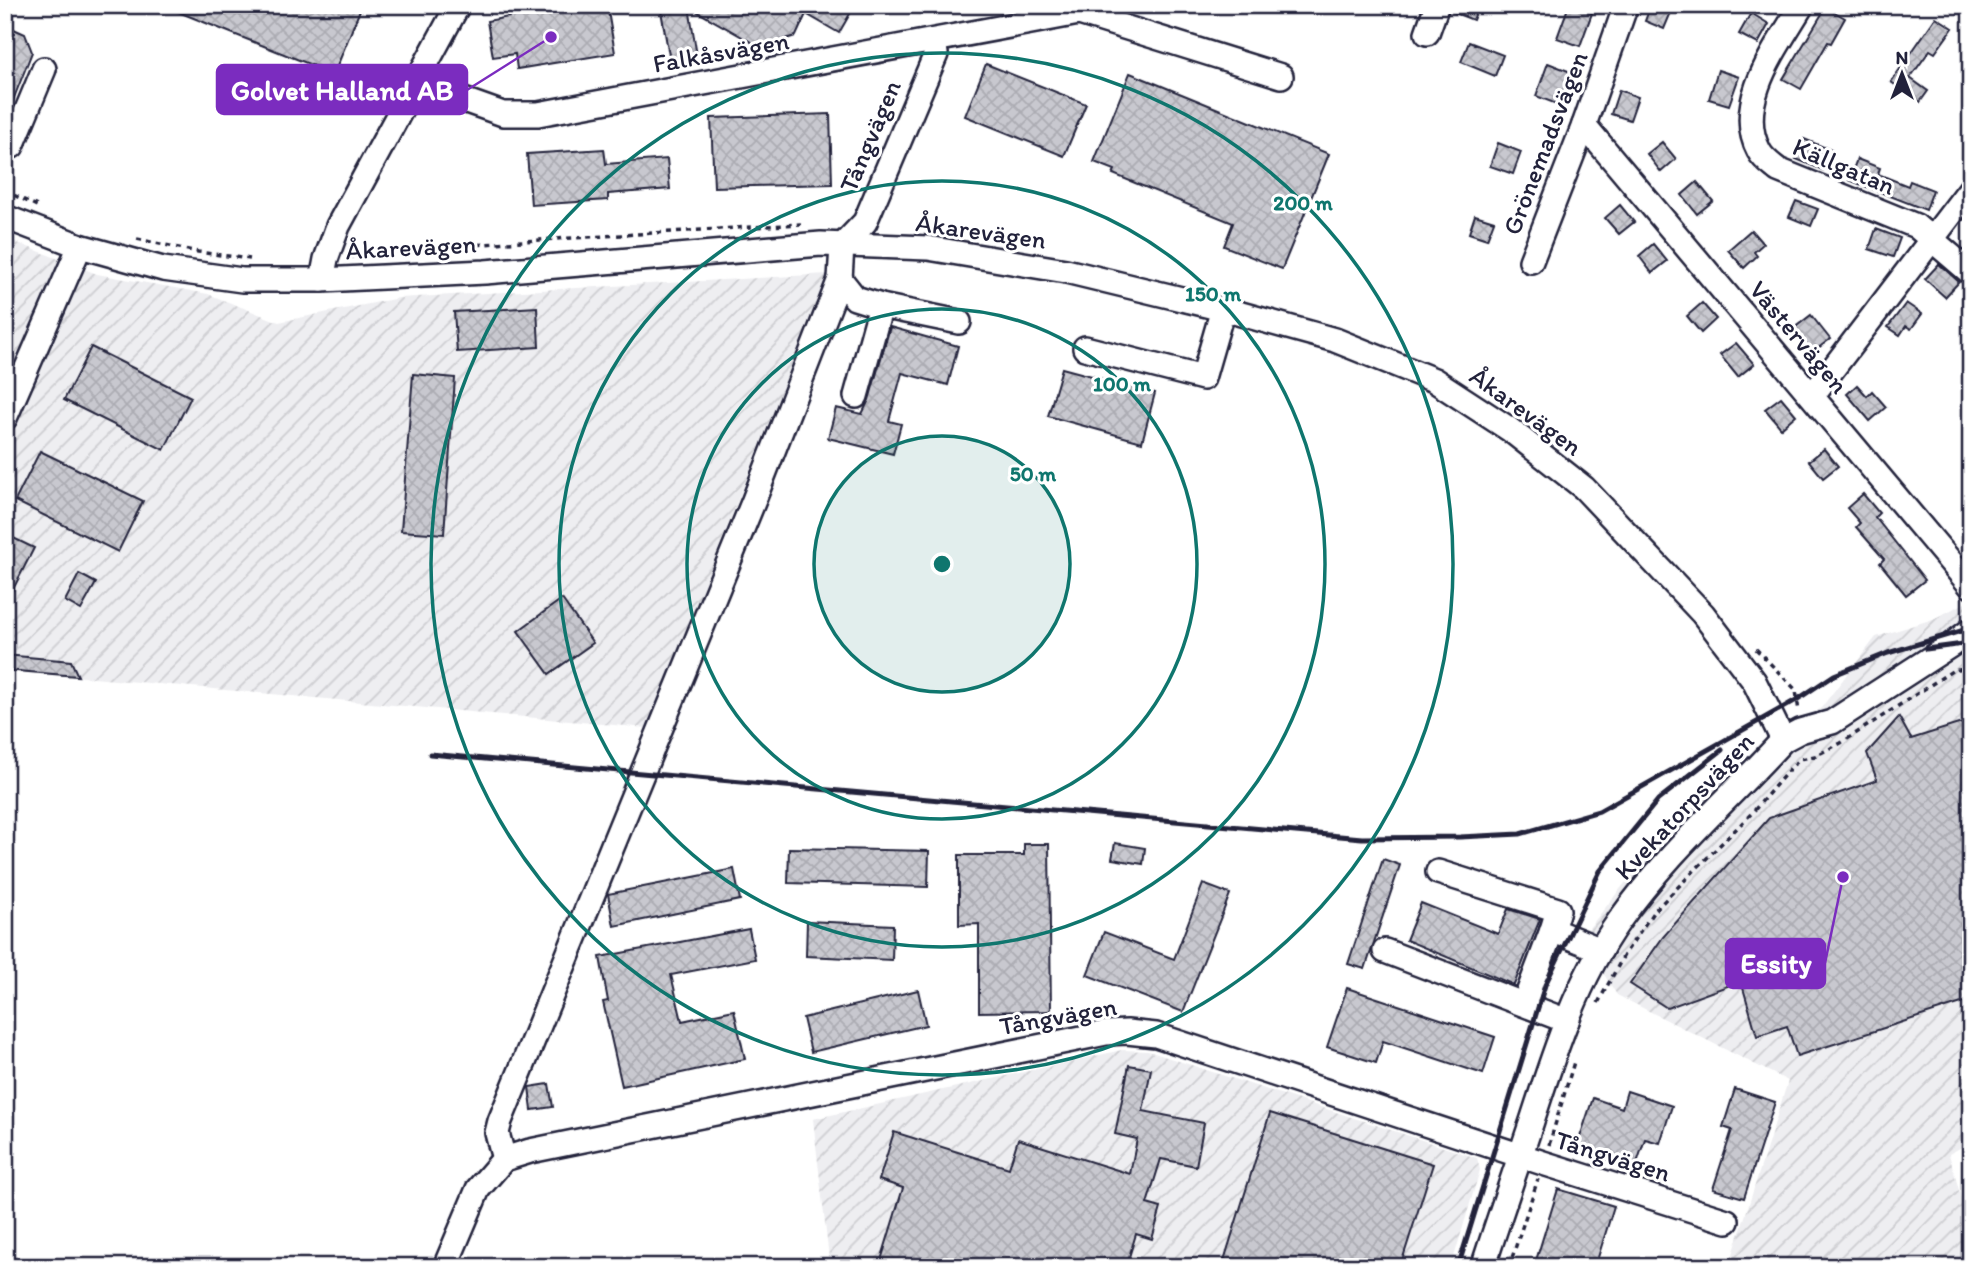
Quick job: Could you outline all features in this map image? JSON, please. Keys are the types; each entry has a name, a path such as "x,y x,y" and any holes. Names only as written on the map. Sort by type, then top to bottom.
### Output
{"street":[{"path":"325,269 338,226 458,5"},
{"path":"1427,33 1437,5"},
{"name":"Grönemadsvägen","path":"1531,261 1584,125 1626,5"},
{"name":"Källgatan","path":"1802,5 1764,70 1752,105 1751,134 1760,154 1778,170 1916,226 1971,273"},
{"name":"Falkåsvägen","path":"415,82 503,114 538,114 934,41 1081,9 1281,76"},
{"name":"Tångvägen","path":"842,246 864,222 936,54 934,41"},
{"path":"12,146 44,69"},
{"name":"Västervägen","path":"1584,125 1971,586"},
{"path":"1812,396 1971,188"},
{"name":"Åkarevägen","path":"5,217 80,246 163,269 242,281 325,269 485,272 821,244 928,248 1054,269 1223,309 1335,340 1434,380 1509,429 1584,488 1703,614 1754,681 1791,736"},
{"path":"5,418 80,246"},
{"path":"444,1267 478,1189 504,1159 497,1133 500,1121 754,500 840,279 842,246"},
{"path":"840,279 855,298 959,322"},
{"path":"856,396 881,306"},
{"path":"1085,348 1203,378 1223,309"},
{"name":"Kvekatorpsvägen","path":"1483,1267 1567,1021 1601,950 1656,871 1791,736 1832,722 1971,630"},
{"path":"1438,872 1558,910 1524,1004"},
{"path":"1552,930 1601,950"},
{"path":"1385,951 1567,1021"},
{"name":"Tångvägen","path":"504,1159 530,1151 835,1088 1105,1033 1127,1031 1156,1035 1520,1156 1727,1221"}],"path":[{"path":"5,191 40,208"},
{"path":"325,269 521,241 811,224"},
{"path":"129,238 198,252 258,260"},
{"path":"1751,643 1796,690 1791,736 1801,759"},
{"path":"1596,1006 1623,955 1654,911 1752,813 1801,759 1815,756 1841,743 1952,670 1971,668"},
{"path":"1509,1267 1577,1053"}],"shaded area":[{"path":"5,238 97,274 208,294 279,322 399,298 828,274 647,728 5,670"},
{"path":"1971,600 1971,1142 1949,1154 1971,1233 1971,1267 1729,1267 1788,1081 1617,995 1581,938 1665,833 1743,762 1821,708 1876,637 1933,619"},
{"path":"1122,1050 1148,1051 1477,1158 1480,1170 1451,1267 830,1267 813,1119"}],"building":[{"path":"161,5 362,5 334,74"},
{"path":"507,5 607,5 615,53 517,69 515,54 493,57 487,21 509,17"},
{"path":"686,5 855,5 839,33 806,14 796,36 760,47 689,7 697,56 670,61 661,11 688,6"},
{"path":"1451,5 1479,5 1473,20 1450,11"},
{"path":"1569,5 1592,13 1580,46 1557,38"},
{"path":"1651,5 1674,5 1664,29 1645,21"},
{"path":"1826,7 1845,18 1801,89 1783,79"},
{"path":"1751,13 1769,24 1758,44 1739,34"},
{"path":"1936,17 1953,28 1935,53 1930,50 1910,78 1928,91 1920,102 1891,82"},
{"path":"5,25 25,34 32,52 6,118"},
{"path":"1469,42 1503,55 1495,76 1461,62"},
{"path":"1548,63 1571,72 1559,105 1536,96"},
{"path":"986,64 1086,104 1064,156 965,116"},
{"path":"1718,70 1739,77 1729,105 1709,99"},
{"path":"1130,73 1329,154 1282,269 1224,246 1233,223 1113,174 1115,170 1094,162"},
{"path":"1619,90 1638,97 1630,120 1611,114"},
{"path":"830,114 832,184 714,187 711,118"},
{"path":"1804,139 1831,150 1823,170 1796,159"},
{"path":"1662,142 1676,159 1661,172 1647,154"},
{"path":"1498,143 1521,152 1513,174 1490,166"},
{"path":"604,149 606,164 667,159 670,189 608,194 608,200 531,205 527,154"},
{"path":"1857,159 1880,168 1878,174 1908,186 1910,181 1933,190 1926,210 1849,180"},
{"path":"1697,182 1713,201 1697,214 1682,195"},
{"path":"1796,201 1818,209 1811,226 1789,217"},
{"path":"1620,205 1634,222 1619,234 1605,218"},
{"path":"1475,215 1494,221 1487,239 1469,233"},
{"path":"1876,229 1900,238 1893,257 1869,249"},
{"path":"1751,230 1763,244 1754,252 1757,256 1744,268 1728,250"},
{"path":"1653,244 1667,261 1652,273 1639,256"},
{"path":"1939,264 1959,282 1945,297 1925,279"},
{"path":"1702,303 1716,319 1701,333 1687,316"},
{"path":"1906,303 1922,314 1911,329 1906,326 1900,335 1888,327"},
{"path":"537,307 539,347 457,352 454,312"},
{"path":"1811,315 1830,339 1813,352 1793,329"},
{"path":"890,327 958,346 948,385 902,373 889,421 901,424 893,454 828,438 836,408 862,414 869,400"},
{"path":"1736,343 1754,364 1738,377 1720,355"},
{"path":"91,347 191,397 164,450 64,400"},
{"path":"1062,368 1155,393 1142,442 1048,416"},
{"path":"413,374 455,378 444,534 401,531"},
{"path":"1857,385 1867,396 1872,391 1886,407 1870,421 1847,394"},
{"path":"1781,397 1796,415 1781,428 1765,409"},
{"path":"1824,449 1838,466 1823,478 1809,461"},
{"path":"40,451 143,501 118,552 15,501"},
{"path":"1863,494 1879,513 1875,517 1925,580 1906,595 1880,563 1884,559 1856,527 1860,523 1847,508"},
{"path":"5,534 34,548 5,605"},
{"path":"79,574 96,583 81,610 65,601"},
{"path":"562,599 593,643 549,674 518,631"},
{"path":"5,655 71,661 78,676 5,670"},
{"path":"1899,717 1911,739 1971,720 1971,1000 1797,1056 1787,1026 1757,1036 1741,981 1667,1008 1630,984 1663,937 1769,818 1877,780 1867,753"},
{"path":"1115,843 1145,848 1143,864 1112,859"},
{"path":"1024,844 1049,844 1051,1011 979,1012 979,924 959,925 959,855 1024,855"},
{"path":"789,848 929,851 928,887 788,883"},
{"path":"1383,859 1400,865 1365,969 1348,964"},
{"path":"734,869 740,900 614,926 608,894"},
{"path":"1203,884 1230,894 1183,1012 1087,975 1104,932 1174,959"},
{"path":"1421,903 1498,934 1508,909 1540,919 1514,985 1406,940"},
{"path":"807,921 893,925 892,960 806,956"},
{"path":"749,929 755,959 671,975 682,1021 734,1010 745,1059 622,1086 603,1002 608,1001 600,957"},
{"path":"1347,988 1495,1037 1483,1074 1383,1041 1376,1063 1327,1047"},
{"path":"918,990 926,1025 811,1052 803,1018"},
{"path":"1129,1065 1151,1069 1143,1111 1204,1123 1196,1166 1161,1159 1147,1204 1161,1208 1152,1239 1136,1234 1126,1267 879,1267 903,1188 879,1180 894,1132 1009,1168 1018,1139 1130,1174 1137,1139 1115,1134"},
{"path":"549,1084 553,1107 532,1110 529,1087"},
{"path":"1735,1089 1775,1102 1744,1198 1713,1189 1732,1130 1723,1127"},
{"path":"1627,1091 1672,1106 1660,1143 1645,1139 1635,1169 1576,1149 1593,1098 1622,1108"},
{"path":"1270,1113 1433,1164 1400,1267 1222,1267"},
{"path":"1558,1189 1614,1206 1595,1267 1534,1267"}],"railway":[{"path":"430,754 1362,838 1520,834 1599,811 1798,699 1834,675 1888,653 1971,628"},
{"path":"1926,649 1971,643"},
{"path":"1458,1267 1545,985 1600,871 1658,800 1722,750"}],"place":[{"name":"Golvet Halland AB","path":"551,37"},
{"name":"Essity","path":"1843,877"}]}
